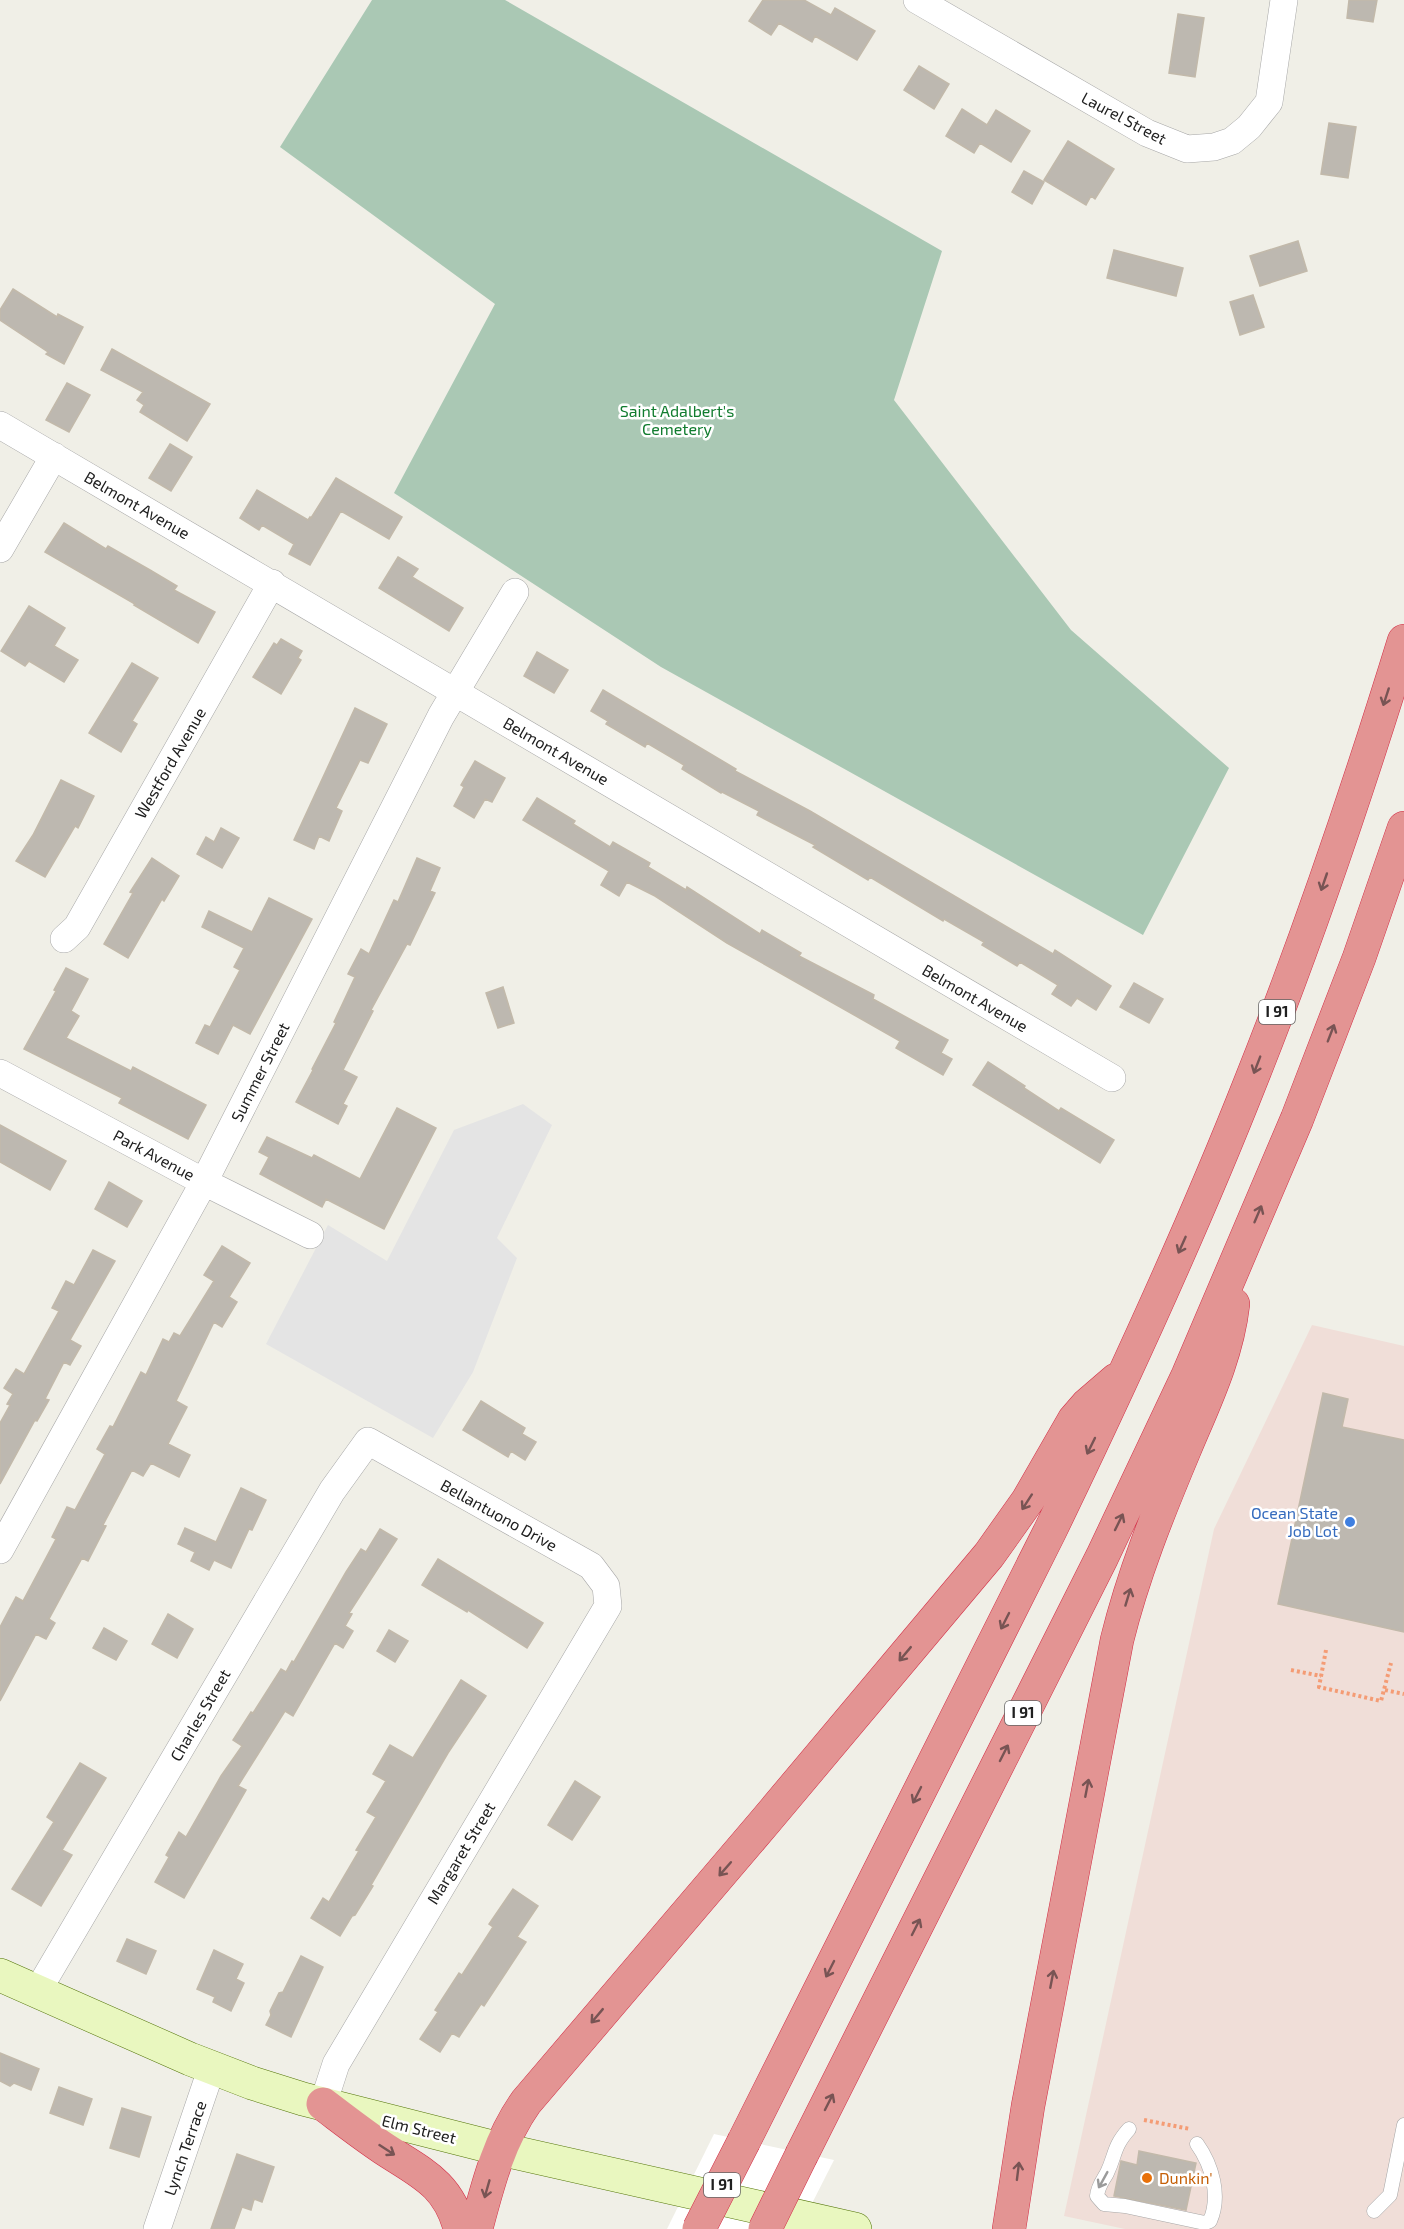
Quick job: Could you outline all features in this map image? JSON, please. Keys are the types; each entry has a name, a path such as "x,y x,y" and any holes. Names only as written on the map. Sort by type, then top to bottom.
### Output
{"highway":[{"name":"I 91","path":"699,2229 1050,1531 1125,1374 1217,1164 1277,1014 1339,839 1404,641"},
{"name":"I 91","path":"765,2229 1102,1557 1160,1435 1235,1268 1332,1029 1404,828"},
{"path":"1009,2229 1028,2106 1117,1640 1129,1594 1147,1541 1222,1358 1231,1318 1235,1268"},
{"path":"476,2229 500,2149 512,2123 533,2093 989,1555 1028,1500 1080,1413 1098,1395 1125,1374"},
{"path":"323,2104 376,2143 434,2181 451,2204 460,2229"}],"main road":[{"name":"Elm Street","path":"0,1975 160,2047 269,2088 500,2149 855,2229"}],"street":[{"name":"Laurel Street","path":"917,0 1147,133 1187,149 1214,147 1232,141 1248,127 1269,102 1284,0"},
{"name":"Belmont Avenue","path":"0,425 1112,1078"},
{"path":"0,549 54,456"},
{"name":"Westford Avenue","path":"64,939 77,927 272,583"},
{"name":"Summer Street","path":"0,1550 204,1182 441,716 515,592"},
{"name":"Park Avenue","path":"0,1073 204,1182 310,1235"},
{"name":"Bellantuono Drive","path":"368,1441 591,1566 606,1586 608,1606"},
{"name":"Charles Street","path":"38,1992 332,1491 368,1441"},
{"name":"Margaret Street","path":"323,2104 336,2064 608,1606"},
{"name":"Lynch Terrace","path":"158,2229 212,2067"}],"lane":[{"path":"1374,2211 1390,2195 1404,2124"},
{"path":"1129,2129 1117,2143 1107,2173 1098,2187 1097,2196 1104,2204 1125,2206 1205,2223 1210,2221 1215,2191 1207,2158 1198,2138"}],"path":[{"path":"1326,1650 1319,1687 1382,1701 1391,1664"},
{"path":"1291,1670 1321,1676"},
{"path":"1385,1690 1404,1694"},
{"path":"1143,2119 1198,2138"}],"shaded area":[{"path":"523,1104 552,1125 497,1238 517,1258 473,1372 433,1438 266,1344 328,1225 387,1261 454,1130"},
{"path":"1312,1325 1404,1346 1404,2229 1125,2229 1064,2216 1214,1529"}],"green space":[{"name":"Saint Adalbert's Cemetery","path":"372,0 505,0 942,251 894,400 1071,630 1229,768 1143,935 661,667 394,493 495,304 280,147"}],"pier":[{"path":"714,2134 834,2160 799,2229 667,2229"}],"building":[{"path":"763,0 804,0 831,15 835,8 875,31 857,60 815,36 812,42 779,23 771,35 749,21"},
{"path":"1349,0 1377,0 1373,22 1347,18"},
{"path":"1178,14 1204,18 1195,77 1169,73"},
{"path":"919,66 949,84 934,109 904,90"},
{"path":"962,109 987,125 996,110 1030,131 1011,162 980,143 974,153 946,136"},
{"path":"1329,123 1356,127 1348,178 1321,174"},
{"path":"1068,141 1114,169 1095,199 1091,196 1086,205 1044,180"},
{"path":"1024,171 1044,182 1032,204 1012,192"},
{"path":"1298,241 1307,271 1260,286 1250,256"},
{"path":"1114,250 1183,268 1176,296 1107,278"},
{"path":"13,289 57,317 58,314 83,327 64,364 46,354 48,352 0,320 0,310"},
{"path":"1253,295 1264,327 1240,335 1230,302"},
{"path":"112,349 210,404 187,441 140,412 144,405 137,400 143,392 101,370"},
{"path":"67,383 90,395 69,432 46,420"},
{"path":"170,444 192,457 171,491 149,478"},
{"path":"336,478 402,517 389,539 341,511 310,565 289,554 294,544 262,525 259,530 240,518 257,490 308,520"},
{"path":"64,523 106,549 108,546 150,570 177,586 174,590 215,612 198,643 45,552"},
{"path":"398,557 418,569 412,577 463,608 449,631 379,588"},
{"path":"29,606 65,628 54,646 78,660 64,682 29,661 25,666 1,651"},
{"path":"281,639 302,651 298,658 301,660 281,694 253,677 274,643 277,645"},
{"path":"537,652 568,670 554,693 524,676"},
{"path":"132,663 158,678 132,721 137,724 121,752 89,733"},
{"path":"603,690 736,769 735,771 810,811 1053,954 1055,950 1111,986 1096,1010 1077,998 1071,1006 1052,994 1058,985 1020,962 1017,966 982,945 984,942 944,919 943,921 870,877 868,880 813,847 815,845 757,815 759,811 721,793 682,769 684,765 647,743 645,747 606,724 608,721 591,711"},
{"path":"355,708 387,724 368,763 360,760 336,808 342,811 329,841 319,836 314,849 294,840"},
{"path":"475,761 505,778 492,802 485,799 474,818 454,806 464,787 461,785"},
{"path":"61,780 94,796 78,828 75,826 45,877 16,861 33,835"},
{"path":"537,798 575,821 573,824 610,847 613,842 650,863 648,867 686,890 687,887 760,934 762,930 801,953 799,956 874,995 873,999 948,1040 941,1053 952,1059 943,1075 896,1048 900,1041 727,943 655,896 627,882 619,896 601,885 609,871 523,820"},
{"path":"221,828 239,838 222,868 197,854 206,837 214,842"},
{"path":"152,858 179,876 164,901 162,899 128,958 104,944 133,893 130,892"},
{"path":"417,858 440,868 430,891 435,893 410,945 407,944 371,1010 373,1011 343,1070 357,1077 343,1104 347,1106 338,1124 296,1102 336,1023 334,1022 355,977 348,974 361,949 369,954 394,900 398,902"},
{"path":"269,898 312,919 250,1034 233,1025 218,1054 196,1043 205,1025 210,1027 240,970 234,967 244,948 202,927 209,911 252,932"},
{"path":"66,968 88,979 71,1011 79,1016 66,1038 131,1071 133,1067 206,1105 188,1139 119,1103 122,1098 24,1049"},
{"path":"1134,983 1163,999 1149,1023 1120,1007"},
{"path":"503,987 514,1023 498,1028 486,993"},
{"path":"988,1062 1059,1111 1061,1108 1114,1140 1100,1163 973,1085"},
{"path":"397,1108 436,1128 384,1229 326,1199 322,1207 260,1174 269,1157 259,1152 267,1137 312,1158 314,1155 360,1179"},
{"path":"0,1125 66,1161 50,1190 0,1162"},
{"path":"109,1182 142,1201 127,1227 95,1209"},
{"path":"222,1246 250,1263 229,1297 237,1302 222,1327 214,1322 176,1401 187,1407 168,1444 190,1455 179,1477 151,1463 143,1476 132,1470 103,1525 106,1526 88,1561 82,1558 49,1619 55,1623 46,1639 36,1634 0,1701 0,1627 16,1597 23,1601 56,1539 52,1537 67,1507 75,1510 105,1454 97,1449 110,1426 113,1427 141,1372 146,1375 163,1339 169,1342 174,1333 180,1336 214,1281 204,1275"},
{"path":"93,1250 115,1261 70,1340 81,1346 70,1365 64,1362 45,1399 49,1400 37,1421 35,1420 0,1484 0,1423 13,1394 4,1388 16,1369 24,1374 59,1311 52,1308 66,1281 74,1285"},
{"name":"Ocean State Job Lot","path":"1323,1393 1348,1399 1342,1427 1404,1440 1404,1632 1278,1604"},
{"path":"481,1401 525,1428 522,1434 536,1442 525,1460 511,1451 508,1457 463,1430"},
{"path":"241,1488 266,1500 252,1530 249,1529 231,1568 214,1560 209,1570 191,1561 195,1552 178,1544 185,1528 216,1542"},
{"path":"380,1529 397,1539 349,1613 352,1614 345,1626 353,1631 343,1648 335,1643 293,1716 285,1711 238,1786 246,1790 184,1898 155,1882 169,1857 166,1855 179,1832 186,1837 221,1776 242,1746 233,1740 281,1669 286,1672 292,1661 294,1662 346,1572 361,1549 366,1552"},
{"path":"438,1559 543,1623 527,1648 468,1610 467,1612 422,1585"},
{"path":"168,1614 193,1629 177,1658 152,1644"},
{"path":"104,1628 127,1641 116,1660 93,1648"},
{"path":"389,1630 408,1641 395,1662 377,1651"},
{"path":"461,1680 486,1696 448,1753 371,1885 373,1886 340,1936 311,1918 323,1898 329,1902 376,1817 367,1812 386,1781 373,1774 390,1745 413,1758"},
{"path":"80,1763 106,1778 62,1850 72,1855 41,1906 12,1889 54,1822 47,1817"},
{"path":"575,1781 600,1797 572,1840 548,1825"},
{"path":"513,1889 538,1906 517,1937 526,1942 484,2006 481,2004 459,2037 452,2033 440,2052 420,2039 438,2012 435,2010 459,1973 462,1975 493,1927 489,1924"},
{"path":"127,1939 156,1951 146,1974 117,1961"},
{"path":"214,1950 243,1964 236,1979 244,1983 231,2011 213,2002 215,1997 197,1989"},
{"path":"301,1956 323,1967 291,2037 266,2025 279,1993 283,1992"},
{"path":"0,2053 39,2069 31,2090 14,2083 10,2086 0,2081"},
{"path":"59,2087 92,2099 83,2125 50,2113"},
{"path":"122,2108 151,2117 139,2157 110,2148"},
{"path":"1139,2151 1196,2163 1186,2210 1114,2196 1121,2161 1137,2165"},
{"path":"237,2154 274,2167 262,2202 254,2199 251,2210 242,2207 234,2229 211,2229"}],"place":[{"name":"Ocean State Job Lot","path":"1350,1522"},
{"name":"Dunkin'","path":"1147,2178"}]}
